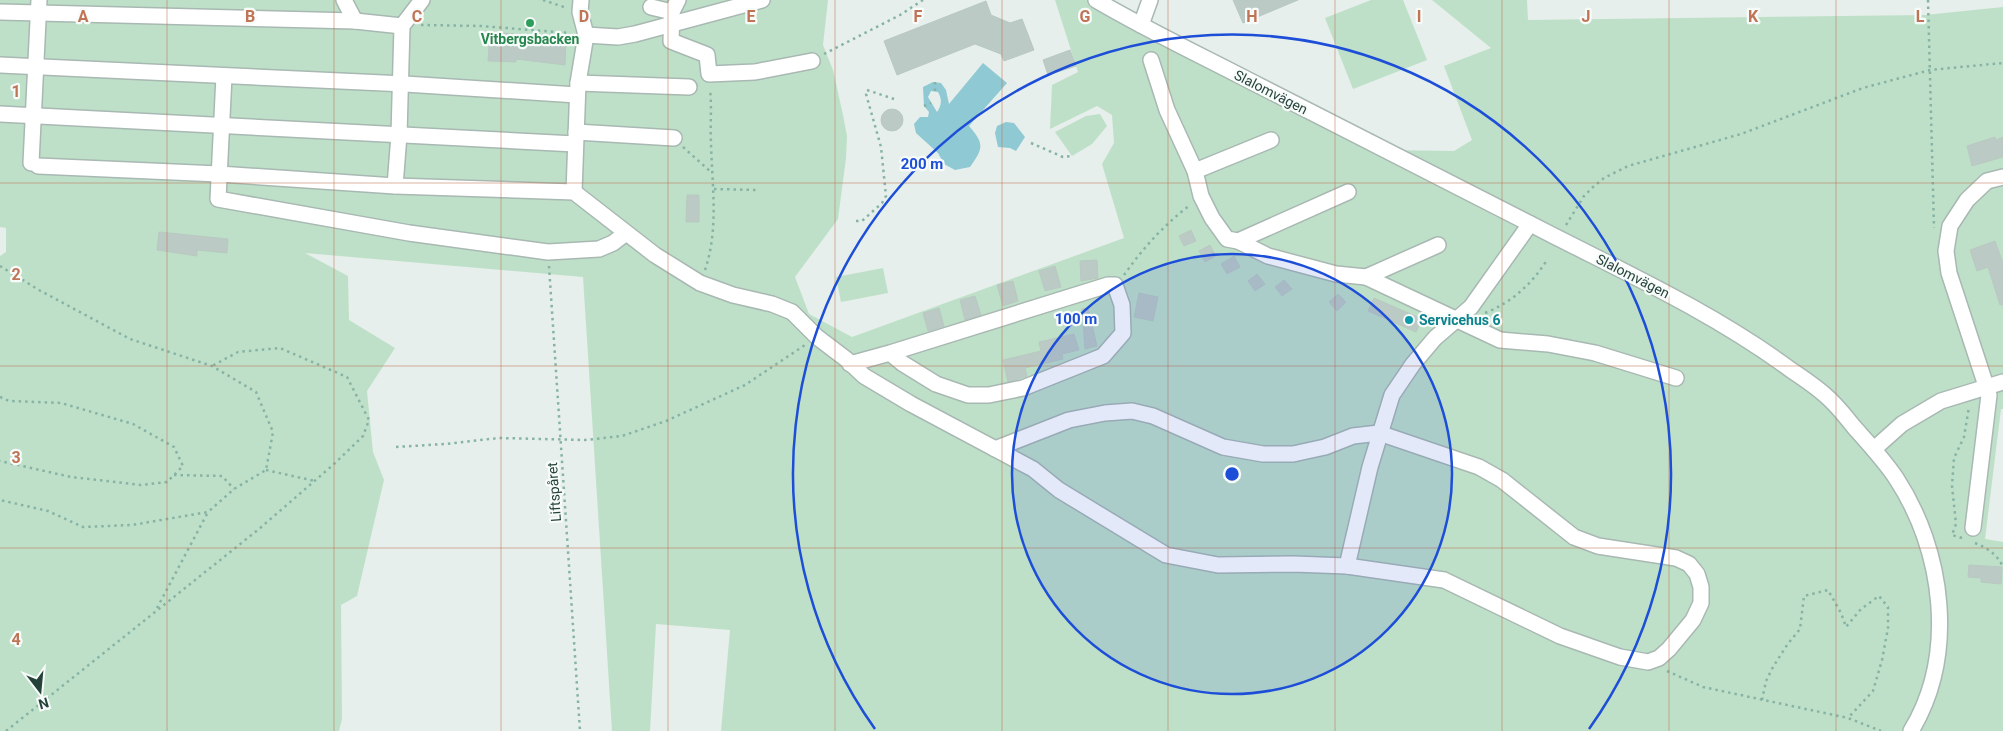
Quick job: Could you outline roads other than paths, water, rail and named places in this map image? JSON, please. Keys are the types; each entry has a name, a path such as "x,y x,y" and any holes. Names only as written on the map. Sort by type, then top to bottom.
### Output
{"street":[{"path":"344,0 356,21"},
{"path":"394,186 399,135 402,26 422,0"},
{"path":"651,7 673,12 762,0"},
{"name":"Slalomvägen","path":"1096,0 1673,296 1772,355 1827,396 1874,449 1896,479 1912,508 1928,549 1936,584 1940,636 1938,662 1924,710 1913,729"},
{"path":"1141,24 1150,0"},
{"path":"39,6 33,115 35,164 394,186 574,192 655,255 700,282 733,295 772,304 792,312 817,337 846,359 864,376 881,387 995,449 1033,468 1059,490 1166,555 1218,566 1293,564 1347,566 1444,580 1560,636 1620,657 1648,662 1659,658 1669,649 1693,620 1701,603 1701,587 1697,574 1689,564 1676,558 1598,546 1574,537 1502,480 1479,467 1379,433 1353,436 1325,447 1293,454 1263,454 1223,447 1153,416 1132,411 1105,413 1069,420 1031,433 995,449"},
{"path":"0,12 39,6 356,21 402,26"},
{"path":"574,192 577,89 586,35 581,6"},
{"path":"586,35 618,37 650,31 673,12"},
{"path":"673,12 671,41 707,55 709,74 755,72 812,61"},
{"path":"1151,60 1168,110 1195,170 1201,196 1212,218 1227,239 1238,241 1268,256 1336,274 1366,277 1500,340 1548,344 1596,354 1676,378"},
{"path":"0,65 399,84 577,89 689,87"},
{"path":"224,76 218,199 409,233 548,252 599,249 613,243 626,233"},
{"path":"0,114 399,135 674,138"},
{"path":"1195,170 1271,140"},
{"path":"1971,536 1989,395 1949,273 1946,251 1950,226 1967,200 1987,181 2003,177"},
{"path":"1238,241 1348,192"},
{"path":"1347,566 1379,433 1392,395 1413,364 1435,338 1471,307 1530,224"},
{"path":"1366,277 1438,245"},
{"path":"850,364 1108,285 1115,285 1122,305 1123,333 1103,356 1023,388 989,395 968,395 936,384 902,363 890,353"},
{"path":"1874,449 1902,424 1941,401 2003,382"}],"water":[{"path":"983,63 1007,83 969,126 980,142 978,156 970,167 955,170 944,164 938,153 916,133 914,124 920,117 928,117 929,112 924,106 923,87 933,82 941,83 946,90 949,104","holes":["931,91 938,92 941,102 937,112 928,97"]},
{"path":"1006,122 1014,123 1025,137 1016,151 1010,148 998,147 995,133 997,126"}],"place":[{"name":"Vitbergsbacken","path":"530,23"},
{"name":"Servicehus 6","path":"1409,320"}]}
